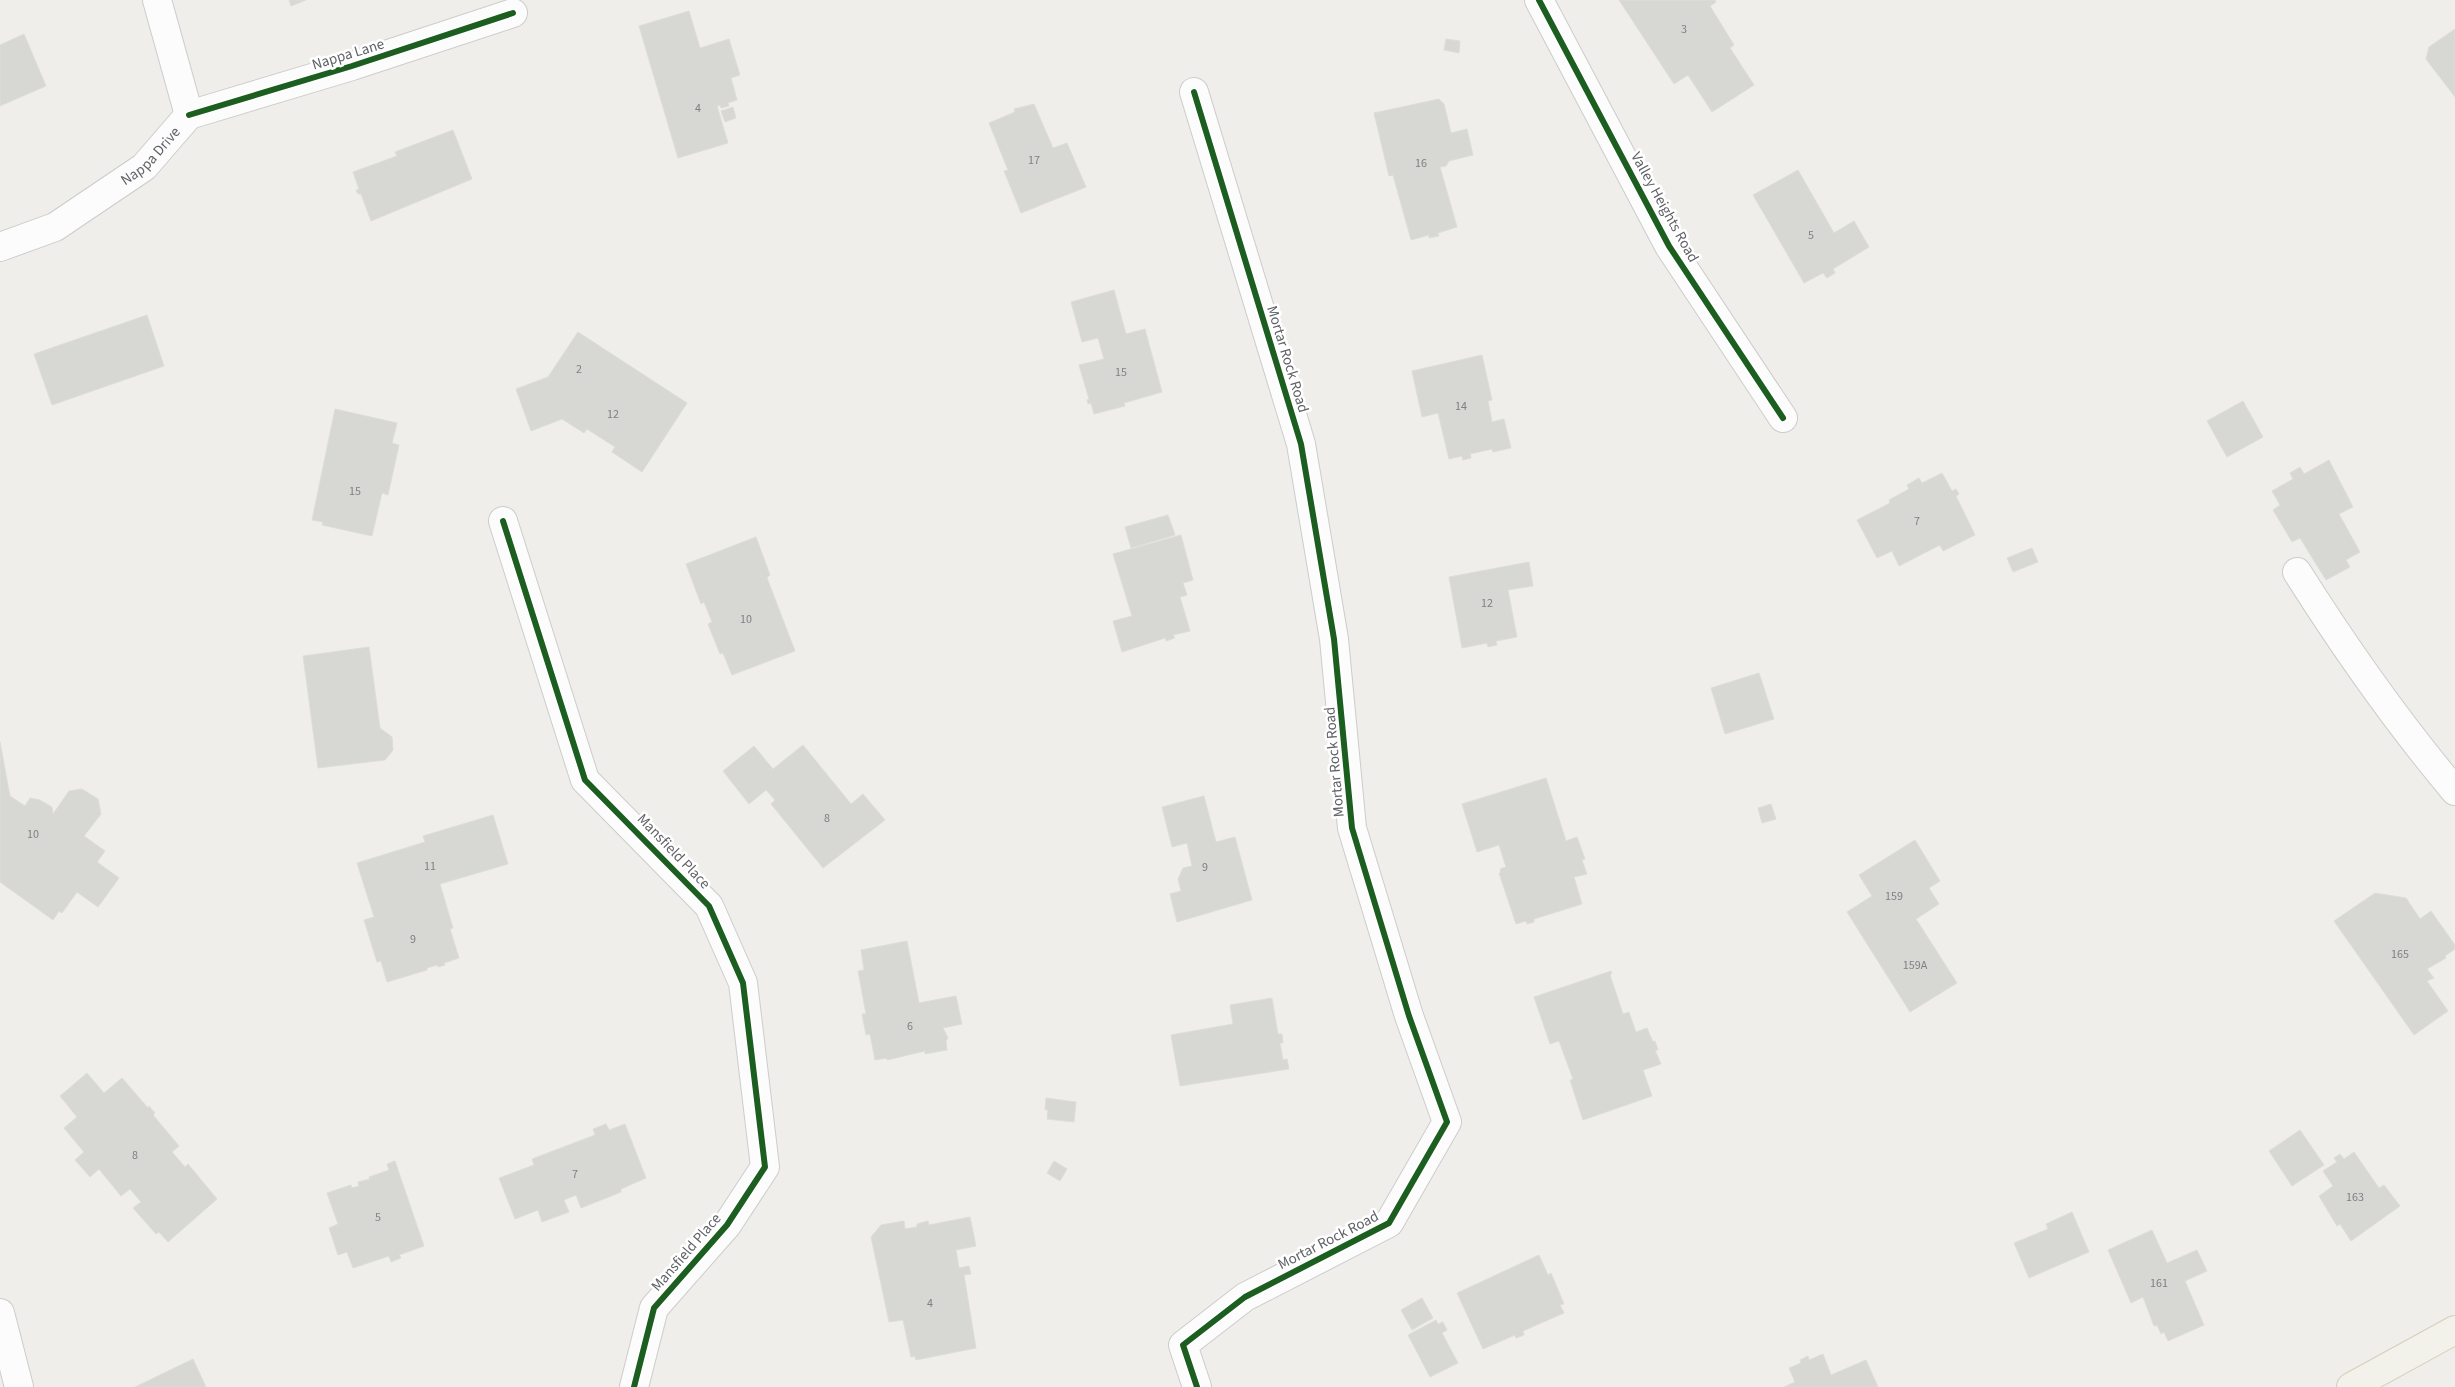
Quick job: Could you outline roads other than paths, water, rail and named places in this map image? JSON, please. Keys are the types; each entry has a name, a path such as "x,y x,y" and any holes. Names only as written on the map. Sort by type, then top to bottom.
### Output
{"main road":[{"path":"2350,1387 2455,1330"}],"street":[{"name":"Nappa Drive","path":"0,247 55,227 144,167 189,115 157,0"},
{"name":"Valley Heights Road","path":"1539,0 1669,246 1783,418"},
{"name":"Nappa Lane","path":"189,115 352,66 513,13"},
{"name":"Mortar Rock Road","path":"1194,92 1301,444 1334,640 1352,828 1409,1016 1447,1122 1389,1223 1244,1297 1183,1345 1198,1387"},
{"name":"Mansfield Place","path":"503,521 585,780 709,906 743,983 765,1167 727,1225 654,1308 634,1387"},
{"path":"2297,572 2330,624 2386,704 2455,791"},
{"path":"0,1313 19,1387"}]}
